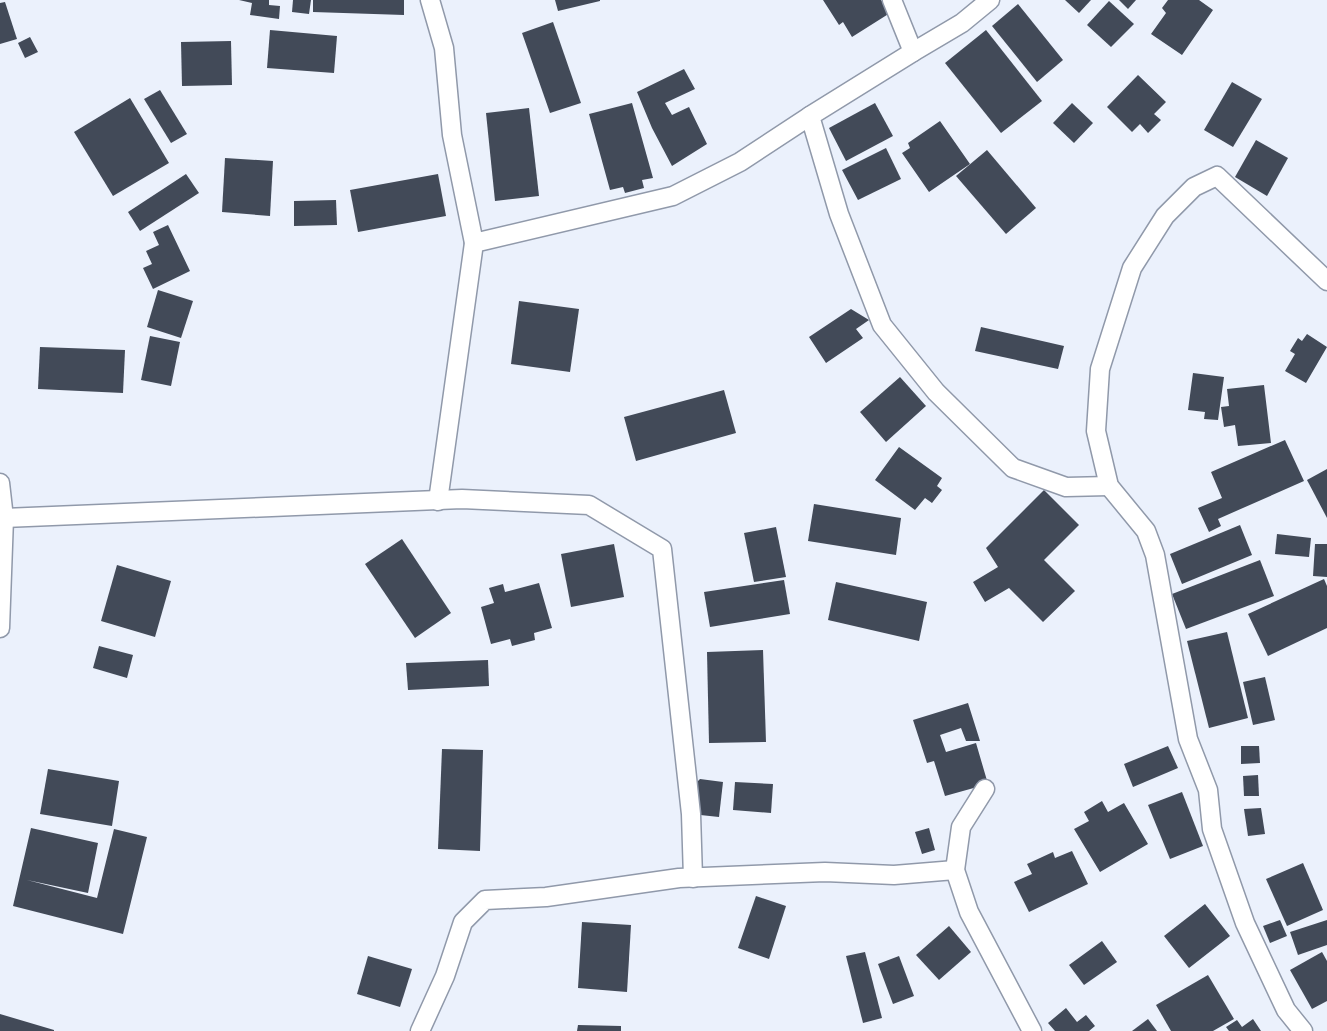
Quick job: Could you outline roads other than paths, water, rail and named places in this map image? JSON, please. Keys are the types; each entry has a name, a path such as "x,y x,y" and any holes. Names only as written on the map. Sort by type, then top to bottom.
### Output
{"street":[{"path":"430,0 444,48 452,135 474,243 438,501"},
{"path":"892,0 913,52"},
{"path":"474,243 673,196 740,162 810,116 962,23 990,0"},
{"path":"810,116 838,214 882,325 936,392 1013,468 1066,487 1109,486"},
{"path":"1303,1031 1286,1010 1245,923 1212,829 1208,790 1188,739 1155,555 1146,531 1109,486 1096,430 1100,369 1132,268 1165,216 1194,187 1217,176 1327,281"},
{"path":"0,483 4,518 0,628"},
{"path":"4,518 462,499 589,505 662,549 691,814 693,878"},
{"path":"985,789 961,826 955,870 969,912 1032,1031"},
{"path":"420,1031 445,976 463,922 485,900 546,897 693,878 825,872 894,875 955,870"}]}
